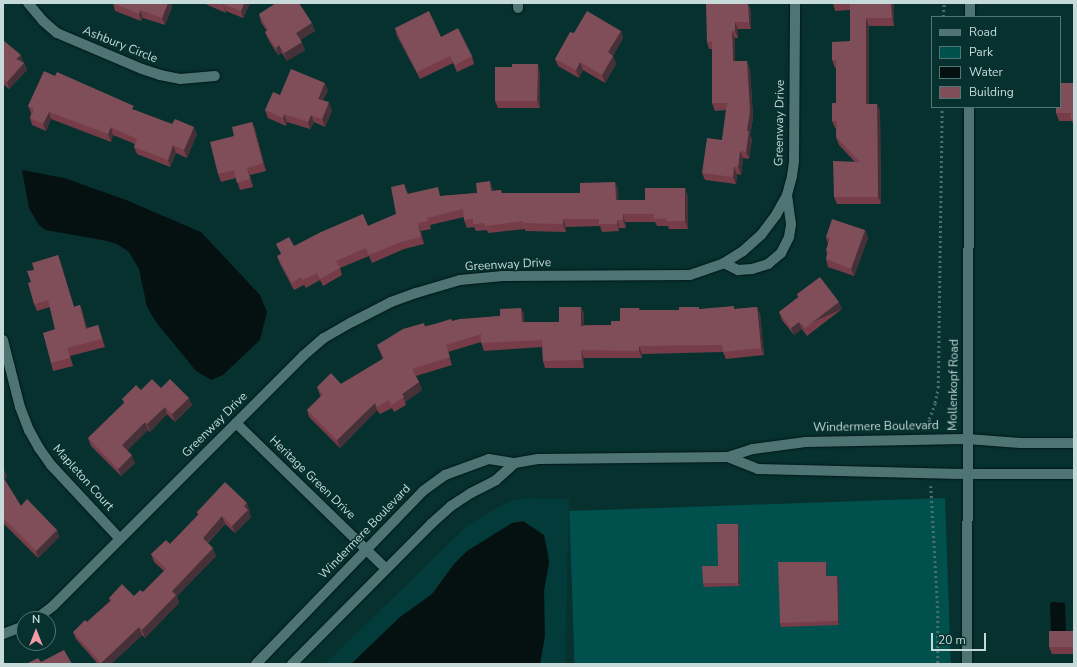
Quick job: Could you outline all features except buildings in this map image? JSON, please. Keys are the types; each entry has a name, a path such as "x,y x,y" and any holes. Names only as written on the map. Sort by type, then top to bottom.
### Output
{"street":[{"name":"Ashbury Circle","path":"28,3 43,21 57,32 142,68 160,75 180,79 215,76"},
{"name":"Greenway Drive","path":"46,611 303,356 324,338 391,302 460,280 503,276 690,275 724,263 743,251 761,235 776,215 787,195 794,161 794,3"},
{"path":"970,3 970,16"},
{"name":"Mollenkopf Road","path":"967,664 966,474 969,108"},
{"path":"724,263 738,270 752,269 768,264 781,253 789,237 790,224 787,195"},
{"name":"Mapleton Court","path":"3,340 20,407 29,430 39,448 51,465 120,539"},
{"name":"Heritage Green Drive","path":"236,423 386,569"},
{"name":"Windermere Boulevard","path":"256,664 423,491 445,475 489,459 515,463 538,459 728,458 754,449 806,442 967,439 1020,443 1074,443"},
{"name":"Windermere Boulevard","path":"728,458 758,469 966,474 1074,474"},
{"path":"292,664 451,506 471,493 496,480 515,463"},
{"path":"3,634 16,629"}],"path":[{"path":"943,16 944,3"},
{"path":"928,419 935,403 938,388 942,108"},
{"path":"932,490 938,611 938,664"}],"shaded area":[{"path":"525,498 569,499 565,664 325,664 469,524 508,502"}],"green space":[{"path":"945,498 951,664 575,664 569,511"}],"water":[{"path":"22,170 64,178 126,200 201,232 260,295 267,312 260,340 223,375 211,380 196,371 156,322 147,307 139,269 129,252 117,244 102,240 45,230 38,224 29,208"},
{"path":"523,521 544,535 548,554 549,563 544,591 545,636 540,664 351,664 400,617 432,594 454,564 467,551 512,523"},
{"path":"1052,602 1065,603 1066,632 1051,632 1050,604"}]}
